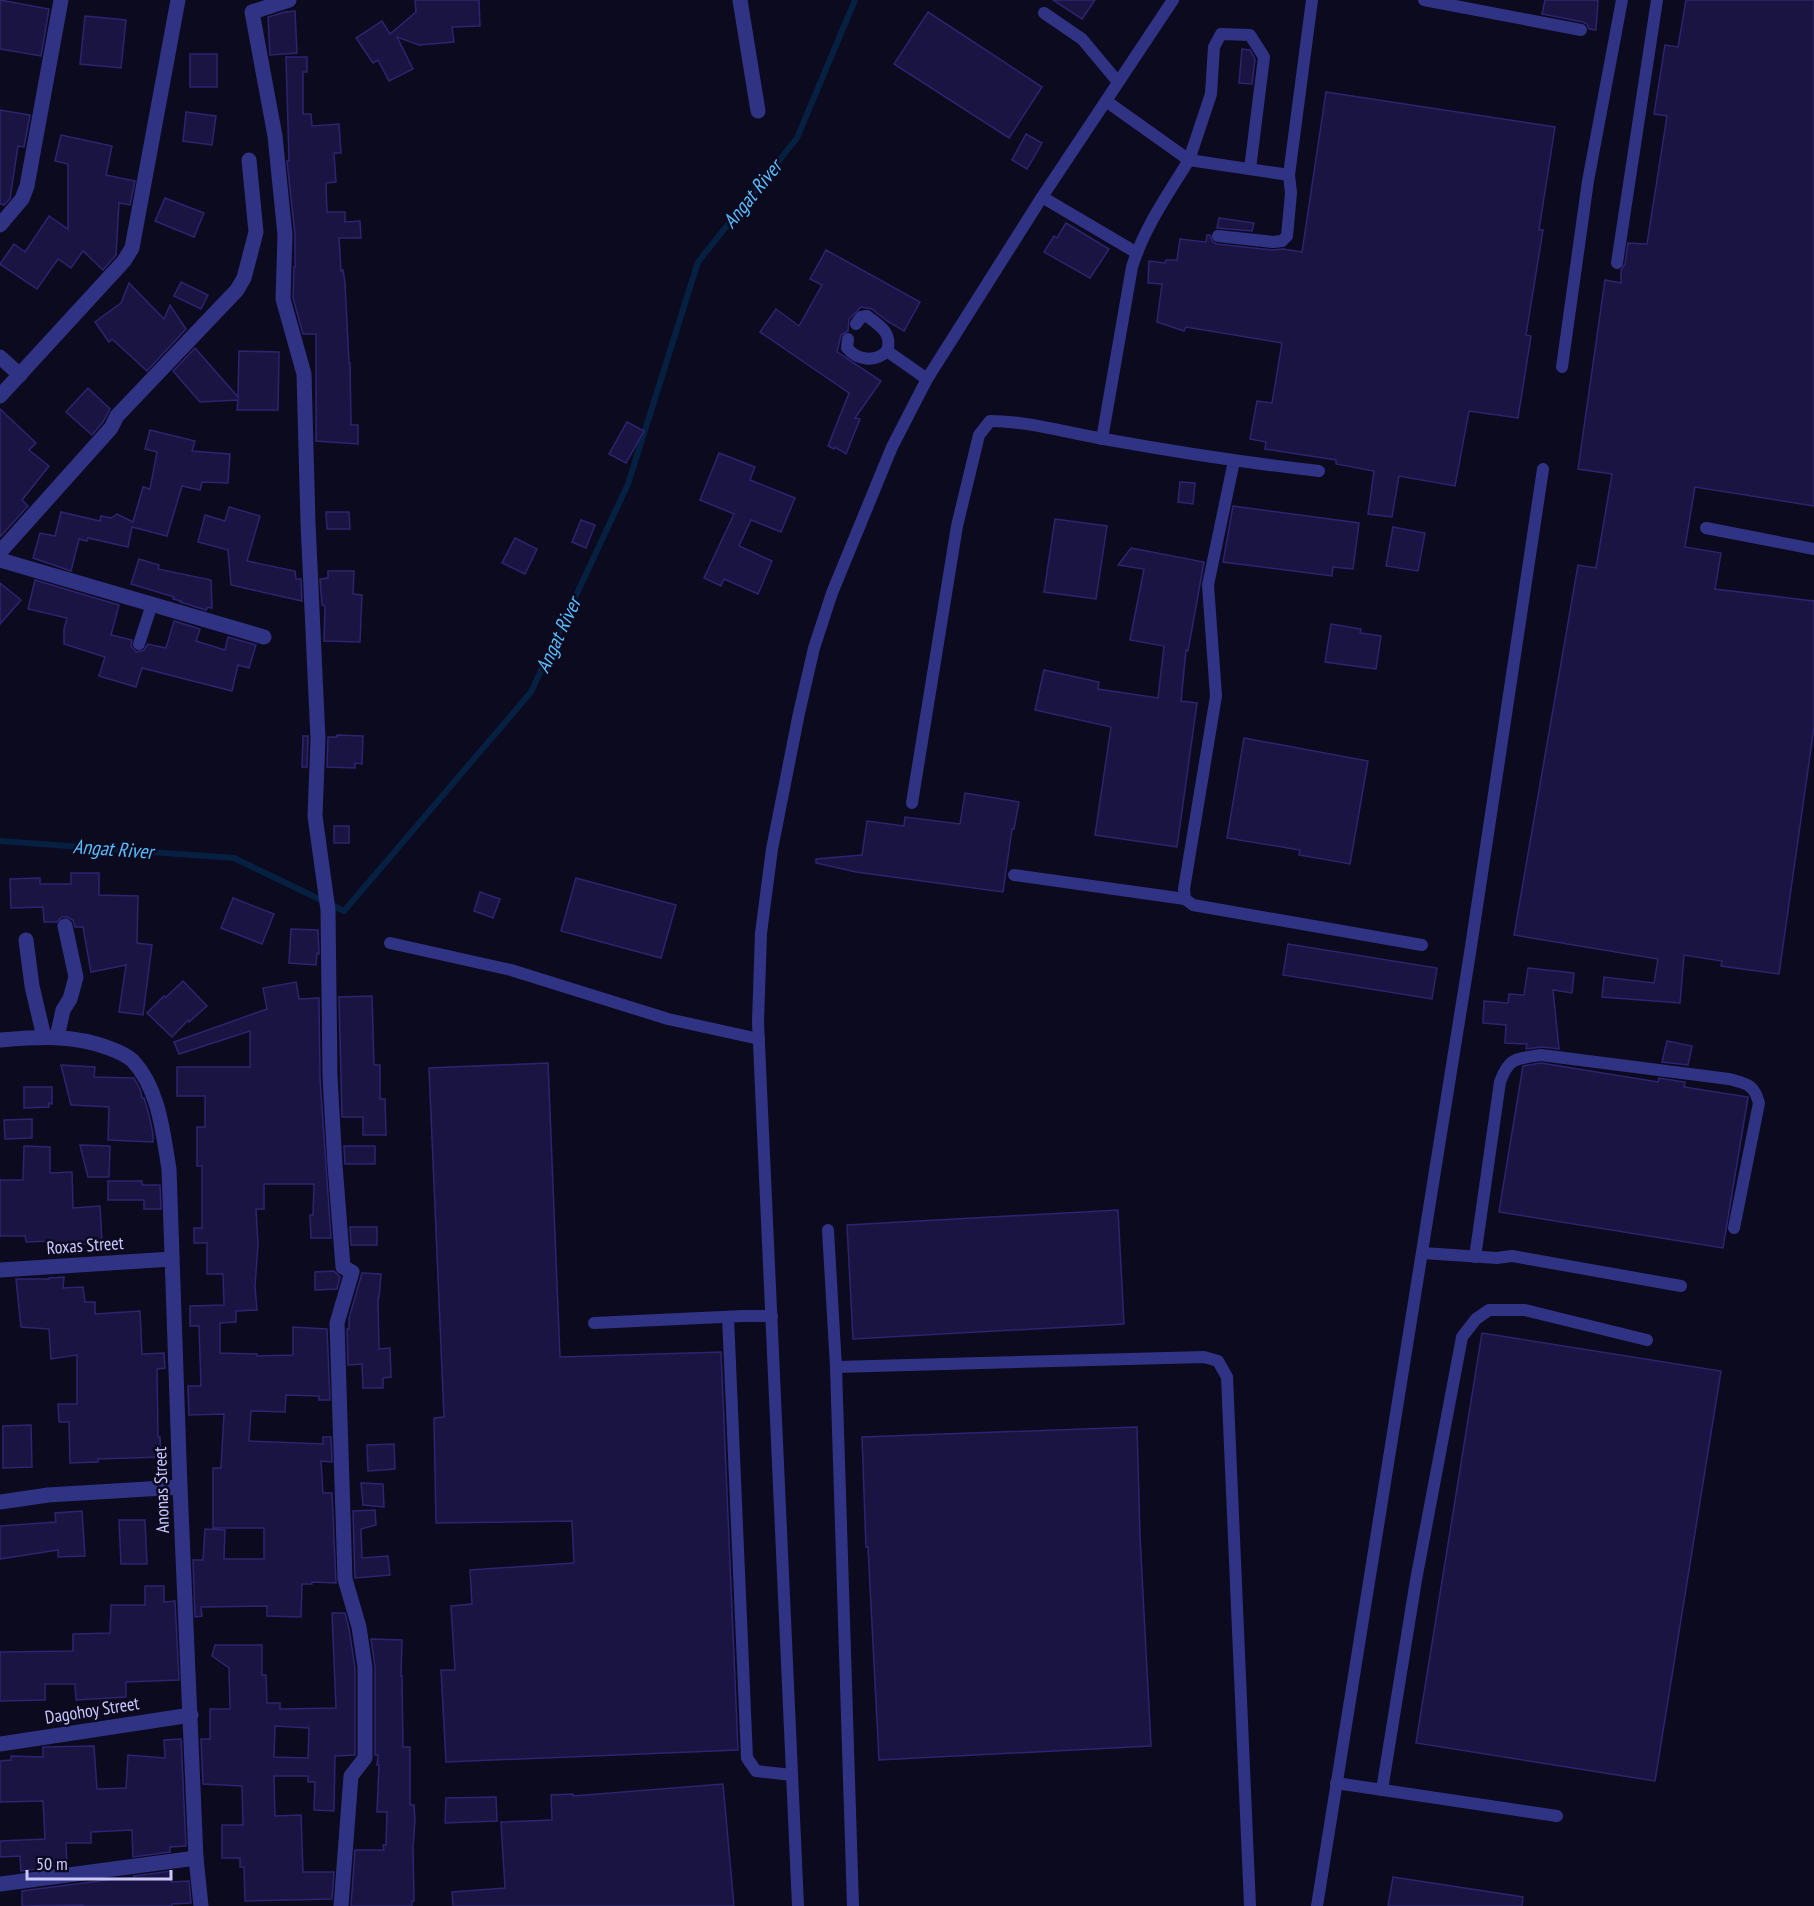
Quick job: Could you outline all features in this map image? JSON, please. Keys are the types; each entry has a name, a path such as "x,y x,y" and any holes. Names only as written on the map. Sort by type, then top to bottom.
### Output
{"street":[{"path":"0,225 22,199 27,186 61,0"},
{"path":"0,396 124,261 132,248 178,0"},
{"path":"269,0 280,3 289,0 252,12 276,147 285,235 284,299 304,374 318,740 315,816 328,910 330,1077 334,1165 343,1267 352,1272 337,1323 345,1579 359,1627 366,1713 365,1758 351,1776 341,1906"},
{"path":"740,0 758,111"},
{"path":"0,552 111,428 117,416 237,290 244,278 256,232 249,160"},
{"path":"0,357 20,375"},
{"path":"0,560 264,637"},
{"path":"50,1037 70,999 76,977 65,926"},
{"path":"26,940 32,986 50,1037"},
{"name":"Anonas Street","path":"0,1040 50,1037 99,1045 119,1052 132,1060 154,1099 169,1168 196,1858 201,1906"},
{"name":"Roxas Street","path":"0,1270 172,1259"},
{"path":"0,1502 48,1495 180,1487"},
{"name":"Dagohoy Street","path":"0,1744 191,1715"},
{"path":"0,1884 196,1858"}],"lane":[{"path":"798,1906 759,1039 761,933 771,860 799,713 814,648 832,594 888,456 927,379 1042,197 1173,0"},
{"path":"1218,236 1273,243 1282,241 1287,236 1291,193 1289,175 1312,0"},
{"path":"1424,0 1581,30"},
{"path":"1562,366 1588,181 1623,0"},
{"path":"1617,263 1657,0"},
{"path":"1044,13 1082,39 1118,82"},
{"path":"1102,439 1132,267 1148,228 1188,160 1211,94 1214,47 1221,34 1250,35 1264,57 1250,169"},
{"path":"1106,101 1188,160 1289,175"},
{"path":"1042,197 1137,253"},
{"path":"848,339 847,348 861,358 877,358 887,351 889,340 885,330 867,316 861,317 855,324"},
{"path":"887,351 927,379"},
{"path":"912,803 957,526 979,435 990,421 1009,421 1234,461 1319,471"},
{"path":"1185,899 1216,696 1208,585 1234,461"},
{"path":"1317,1906 1423,1253 1544,470"},
{"path":"1706,528 1814,549"},
{"path":"139,644 152,604"},
{"path":"1014,875 1185,899 1193,905 1422,945"},
{"path":"390,943 511,970 668,1019 759,1039"},
{"path":"1475,1257 1500,1083 1505,1068 1515,1060 1541,1055 1729,1079 1747,1084 1756,1091 1759,1103 1734,1228"},
{"path":"828,1230 836,1367 853,1906"},
{"path":"1423,1253 1497,1258 1512,1256 1681,1286"},
{"path":"1382,1790 1416,1580 1462,1336 1476,1319 1489,1310 1525,1310 1647,1340"},
{"path":"728,1317 747,1758 756,1771 792,1775"},
{"path":"594,1323 772,1317"},
{"path":"836,1367 1204,1357 1218,1361 1227,1377 1250,1906"},
{"path":"1336,1783 1557,1816"}],"building":[{"path":"0,0 49,9 41,56 0,49"},
{"path":"415,0 479,0 480,26 452,27 454,42 419,45 397,37 413,69 389,81 378,60 373,63 356,38 382,21 390,34 416,12"},
{"path":"1053,0 1095,0 1082,19"},
{"path":"1545,0 1598,0 1596,30 1589,29 1583,22 1542,14"},
{"path":"1686,0 1814,0 1814,506 1695,487 1685,547 1721,553 1715,589 1814,601 1814,727 1779,974 1721,966 1722,961 1684,955 1680,1003 1602,997 1604,977 1654,983 1658,959 1514,935 1578,565 1596,568 1612,474 1578,469 1605,280 1621,283 1621,270 1625,264 1628,243 1647,244 1667,116 1654,114 1665,45 1678,47"},
{"path":"295,11 297,53 270,55 268,17"},
{"path":"928,12 1042,87 1009,138 894,64"},
{"path":"85,16 126,20 121,68 80,64"},
{"path":"1242,49 1250,50 1255,59 1252,84 1239,83"},
{"path":"190,54 217,54 217,87 190,87"},
{"path":"286,57 307,57 307,72 303,72 303,114 311,114 312,126 339,124 341,153 334,153 336,182 326,183 327,212 345,212 345,222 360,221 361,238 339,238 341,271 343,270 345,283 351,425 358,425 358,444 316,441 316,334 303,334 293,298 295,235 287,161 289,161"},
{"path":"1326,92 1555,127 1539,230 1543,230 1526,335 1531,336 1518,418 1469,411 1455,486 1399,476 1392,517 1368,514 1374,471 1336,464 1336,460 1265,449 1266,442 1250,439 1257,401 1272,403 1282,343 1186,327 1184,331 1157,322 1162,284 1148,283 1149,261 1165,263 1166,260 1177,260 1180,239 1206,242 1207,235 1210,235 1213,242 1217,244 1302,252"},
{"path":"0,110 30,115 24,147 18,146 10,199 4,205 0,204"},
{"path":"186,112 216,116 212,145 183,141"},
{"path":"1026,134 1042,143 1027,169 1012,160"},
{"path":"61,135 112,146 106,175 135,181 130,205 119,203 116,255 103,270 83,251 71,268 58,259 37,289 0,264 14,244 25,252 49,216 68,229 68,164 55,161"},
{"path":"165,198 204,213 194,237 155,221"},
{"path":"1219,218 1254,223 1252,231 1217,228"},
{"path":"1066,223 1109,249 1090,278 1044,252 1054,236 1057,238"},
{"path":"826,250 920,302 904,331 872,309 861,307 849,319 848,331 841,335 837,352 881,381 855,418 860,419 846,454 835,447 834,449 828,446 849,393 760,332 776,309 799,326 822,285 810,279"},
{"path":"181,282 208,295 201,309 174,296"},
{"path":"129,283 164,319 170,305 186,329 147,371 112,339 109,342 95,322 121,303"},
{"path":"195,348 238,397 239,351 279,352 278,410 237,410 238,400 200,402 173,371"},
{"path":"88,388 110,409 92,435 66,412"},
{"path":"0,409 36,443 29,450 49,466 22,500 28,506 0,537"},
{"path":"627,422 644,431 626,463 609,454"},
{"path":"150,430 195,441 192,451 230,454 228,483 202,482 200,490 182,486 167,536 132,527 128,547 88,538 87,541 79,539 71,571 33,558 40,533 55,536 61,512 100,521 101,516 111,518 117,514 133,522 143,487 150,489 157,452 145,449"},
{"path":"719,453 755,467 750,480 795,498 781,532 751,520 739,546 772,561 758,594 724,579 721,586 704,578 734,514 700,500"},
{"path":"1180,482 1195,483 1193,504 1178,502"},
{"path":"1233,506 1359,523 1353,569 1333,567 1332,576 1223,562"},
{"path":"229,507 260,516 247,561 295,571 296,579 301,579 302,601 231,585 228,550 198,542 205,515 225,521"},
{"path":"326,512 349,512 350,529 327,529"},
{"path":"1055,519 1107,526 1096,599 1044,592"},
{"path":"581,520 595,525 586,548 572,542"},
{"path":"1393,527 1425,533 1418,571 1386,566"},
{"path":"515,538 537,549 525,574 502,563"},
{"path":"1131,548 1204,562 1188,651 1186,650 1181,701 1197,703 1177,847 1095,835 1111,727 1035,710 1044,670 1099,682 1098,689 1158,698 1164,646 1130,640 1144,569 1118,565"},
{"path":"139,559 159,565 158,569 211,580 212,608 208,607 206,610 180,602 173,599 174,597 131,584"},
{"path":"328,571 354,571 353,594 362,595 360,642 324,641 325,606 322,605 320,579 328,578"},
{"path":"35,580 119,605 111,635 132,640 131,646 136,652 144,650 148,644 166,648 174,621 200,629 196,641 225,650 228,637 256,645 249,668 238,665 232,691 142,668 136,687 99,676 105,657 64,644 67,618 28,609"},
{"path":"0,583 21,600 0,624"},
{"path":"1331,624 1361,629 1360,633 1381,636 1376,669 1325,662"},
{"path":"337,735 363,736 362,764 355,763 355,768 327,767 328,737 337,737"},
{"path":"303,736 308,736 307,767 302,767"},
{"path":"1244,738 1368,761 1350,864 1299,855 1300,850 1227,838"},
{"path":"965,793 1019,802 1014,829 1012,829 1003,892 856,872 816,863 816,859 862,855 867,821 904,826 905,817 960,824"},
{"path":"334,826 349,826 349,843 334,843"},
{"path":"71,873 99,873 99,895 138,896 137,943 152,945 143,1015 119,1012 126,965 91,972 83,927 75,927 73,920 67,917 62,917 57,922 44,922 43,907 11,908 10,879 40,878 40,884 71,884"},
{"path":"576,878 676,905 661,958 561,931"},
{"path":"480,892 500,899 493,918 474,911"},
{"path":"233,898 274,914 262,944 221,928"},
{"path":"291,929 318,930 319,954 317,953 316,965 289,963"},
{"path":"1288,944 1437,968 1432,999 1283,975"},
{"path":"1528,968 1574,973 1572,993 1553,990 1559,1049 1542,1047 1526,1049 1527,1044 1505,1043 1506,1025 1483,1023 1484,1001 1508,1003 1509,994 1524,995"},
{"path":"183,981 207,1006 189,1022 188,1020 172,1037 147,1013"},
{"path":"296,982 299,999 319,998 320,1078 331,1238 311,1238 310,1215 313,1215 314,1184 264,1184 264,1209 256,1209 257,1310 236,1311 236,1322 220,1323 220,1353 257,1354 257,1356 293,1355 293,1327 327,1329 330,1400 319,1400 319,1396 286,1395 285,1412 251,1411 249,1441 323,1444 323,1437 331,1437 332,1462 321,1461 323,1493 332,1493 336,1583 302,1584 301,1617 267,1616 267,1606 201,1607 202,1616 195,1617 193,1560 203,1560 205,1529 225,1530 224,1559 264,1559 264,1528 213,1528 213,1468 221,1468 224,1414 189,1415 188,1386 201,1386 199,1326 190,1326 190,1306 224,1305 223,1274 207,1274 207,1243 194,1243 194,1228 202,1228 202,1166 197,1166 197,1127 205,1127 205,1096 177,1096 177,1067 250,1067 250,1031 179,1054 174,1042 267,1009 263,988"},
{"path":"372,996 374,1065 380,1065 380,1099 385,1099 386,1135 363,1135 363,1117 342,1117 339,997"},
{"path":"1667,1041 1692,1046 1688,1065 1662,1062"},
{"path":"548,1063 560,1357 721,1352 738,1750 446,1762 441,1670 455,1670 451,1606 472,1604 470,1570 574,1563 572,1521 436,1523 434,1418 444,1417 429,1068"},
{"path":"1541,1063 1658,1082 1659,1078 1685,1082 1684,1087 1748,1097 1723,1248 1499,1212 1523,1066"},
{"path":"61,1065 95,1067 94,1077 134,1078 144,1098 153,1142 108,1140 109,1107 71,1105"},
{"path":"24,1087 52,1087 52,1104 49,1103 49,1107 24,1108"},
{"path":"32,1119 32,1138 5,1139 4,1120"},
{"path":"80,1145 110,1146 109,1177 88,1177"},
{"path":"24,1146 50,1147 50,1173 72,1172 73,1208 100,1206 102,1243 75,1245 76,1253 54,1254 53,1241 26,1242 25,1236 0,1236 0,1180 23,1180"},
{"path":"344,1146 375,1146 375,1164 345,1164"},
{"path":"108,1181 142,1181 142,1185 160,1185 161,1209 144,1209 144,1200 108,1200"},
{"path":"1118,1210 1124,1324 853,1339 847,1225"},
{"path":"350,1227 377,1227 377,1245 351,1245"},
{"path":"334,1271 340,1277 337,1289 315,1290 315,1272"},
{"path":"362,1273 381,1274 378,1298 379,1349 390,1348 391,1377 383,1378 383,1388 363,1388 362,1364 348,1365 347,1329 349,1329 349,1318"},
{"path":"64,1277 63,1288 83,1287 85,1302 95,1302 95,1314 140,1311 142,1354 164,1353 165,1368 157,1369 158,1437 160,1437 161,1457 98,1459 98,1462 70,1463 69,1422 59,1422 58,1404 77,1404 77,1355 51,1359 49,1329 21,1327 16,1279"},
{"path":"1482,1333 1721,1371 1655,1781 1416,1743"},
{"path":"31,1425 32,1467 3,1468 3,1426"},
{"path":"1137,1427 1140,1537 1151,1746 879,1760 862,1437"},
{"path":"394,1444 395,1469 368,1471 367,1445"},
{"path":"361,1483 383,1484 384,1507 363,1505"},
{"path":"375,1510 376,1525 361,1529 362,1558 388,1556 390,1575 355,1578 353,1511"},
{"path":"82,1511 85,1556 58,1557 58,1550 0,1559 0,1526 56,1522 55,1513"},
{"path":"119,1520 145,1520 147,1564 121,1564"},
{"path":"145,1586 164,1586 164,1602 175,1601 179,1680 126,1682 126,1697 76,1700 75,1684 45,1684 45,1700 0,1701 0,1652 73,1651 73,1634 110,1633 111,1605 145,1605"},
{"path":"332,1613 345,1613 355,1668 355,1755 335,1756 334,1811 314,1810 315,1782 308,1782 308,1776 274,1776 275,1816 301,1815 303,1872 334,1872 332,1899 245,1901 244,1867 240,1867 240,1858 222,1858 222,1825 243,1825 242,1786 203,1784 201,1739 210,1739 210,1709 230,1709 229,1668 212,1656 215,1645 262,1645 262,1675 266,1675 267,1703 280,1703 280,1709 336,1708","holes":["275,1726 309,1728 308,1758 274,1757"]},
{"path":"371,1639 402,1640 403,1747 410,1747 410,1805 414,1805 415,1820 414,1901 412,1901 412,1906 351,1906 355,1850 384,1850 383,1845 386,1845 387,1812 377,1812 379,1765 377,1765 378,1755 375,1755 375,1667"},
{"path":"181,1739 186,1846 170,1847 170,1852 133,1857 132,1830 91,1832 91,1843 66,1843 67,1865 21,1871 20,1856 0,1857 0,1841 45,1839 43,1801 0,1802 0,1761 11,1760 11,1756 43,1757 43,1747 94,1746 97,1789 126,1788 128,1755 165,1758 164,1740"},
{"path":"723,1784 734,1906 453,1906 452,1892 505,1888 501,1822 552,1820 551,1795 573,1794 573,1796"},
{"path":"496,1797 497,1821 445,1823 446,1798"},
{"path":"171,1871 171,1882 189,1881 191,1903 172,1904 172,1906 22,1906 22,1891 134,1878 134,1876"},
{"path":"1393,1877 1523,1897 1522,1906 1388,1906"}],"waterway":[{"name":"Angat River","path":"0,841 234,858 344,911 531,692 628,484 698,262 797,138 855,0"}]}
